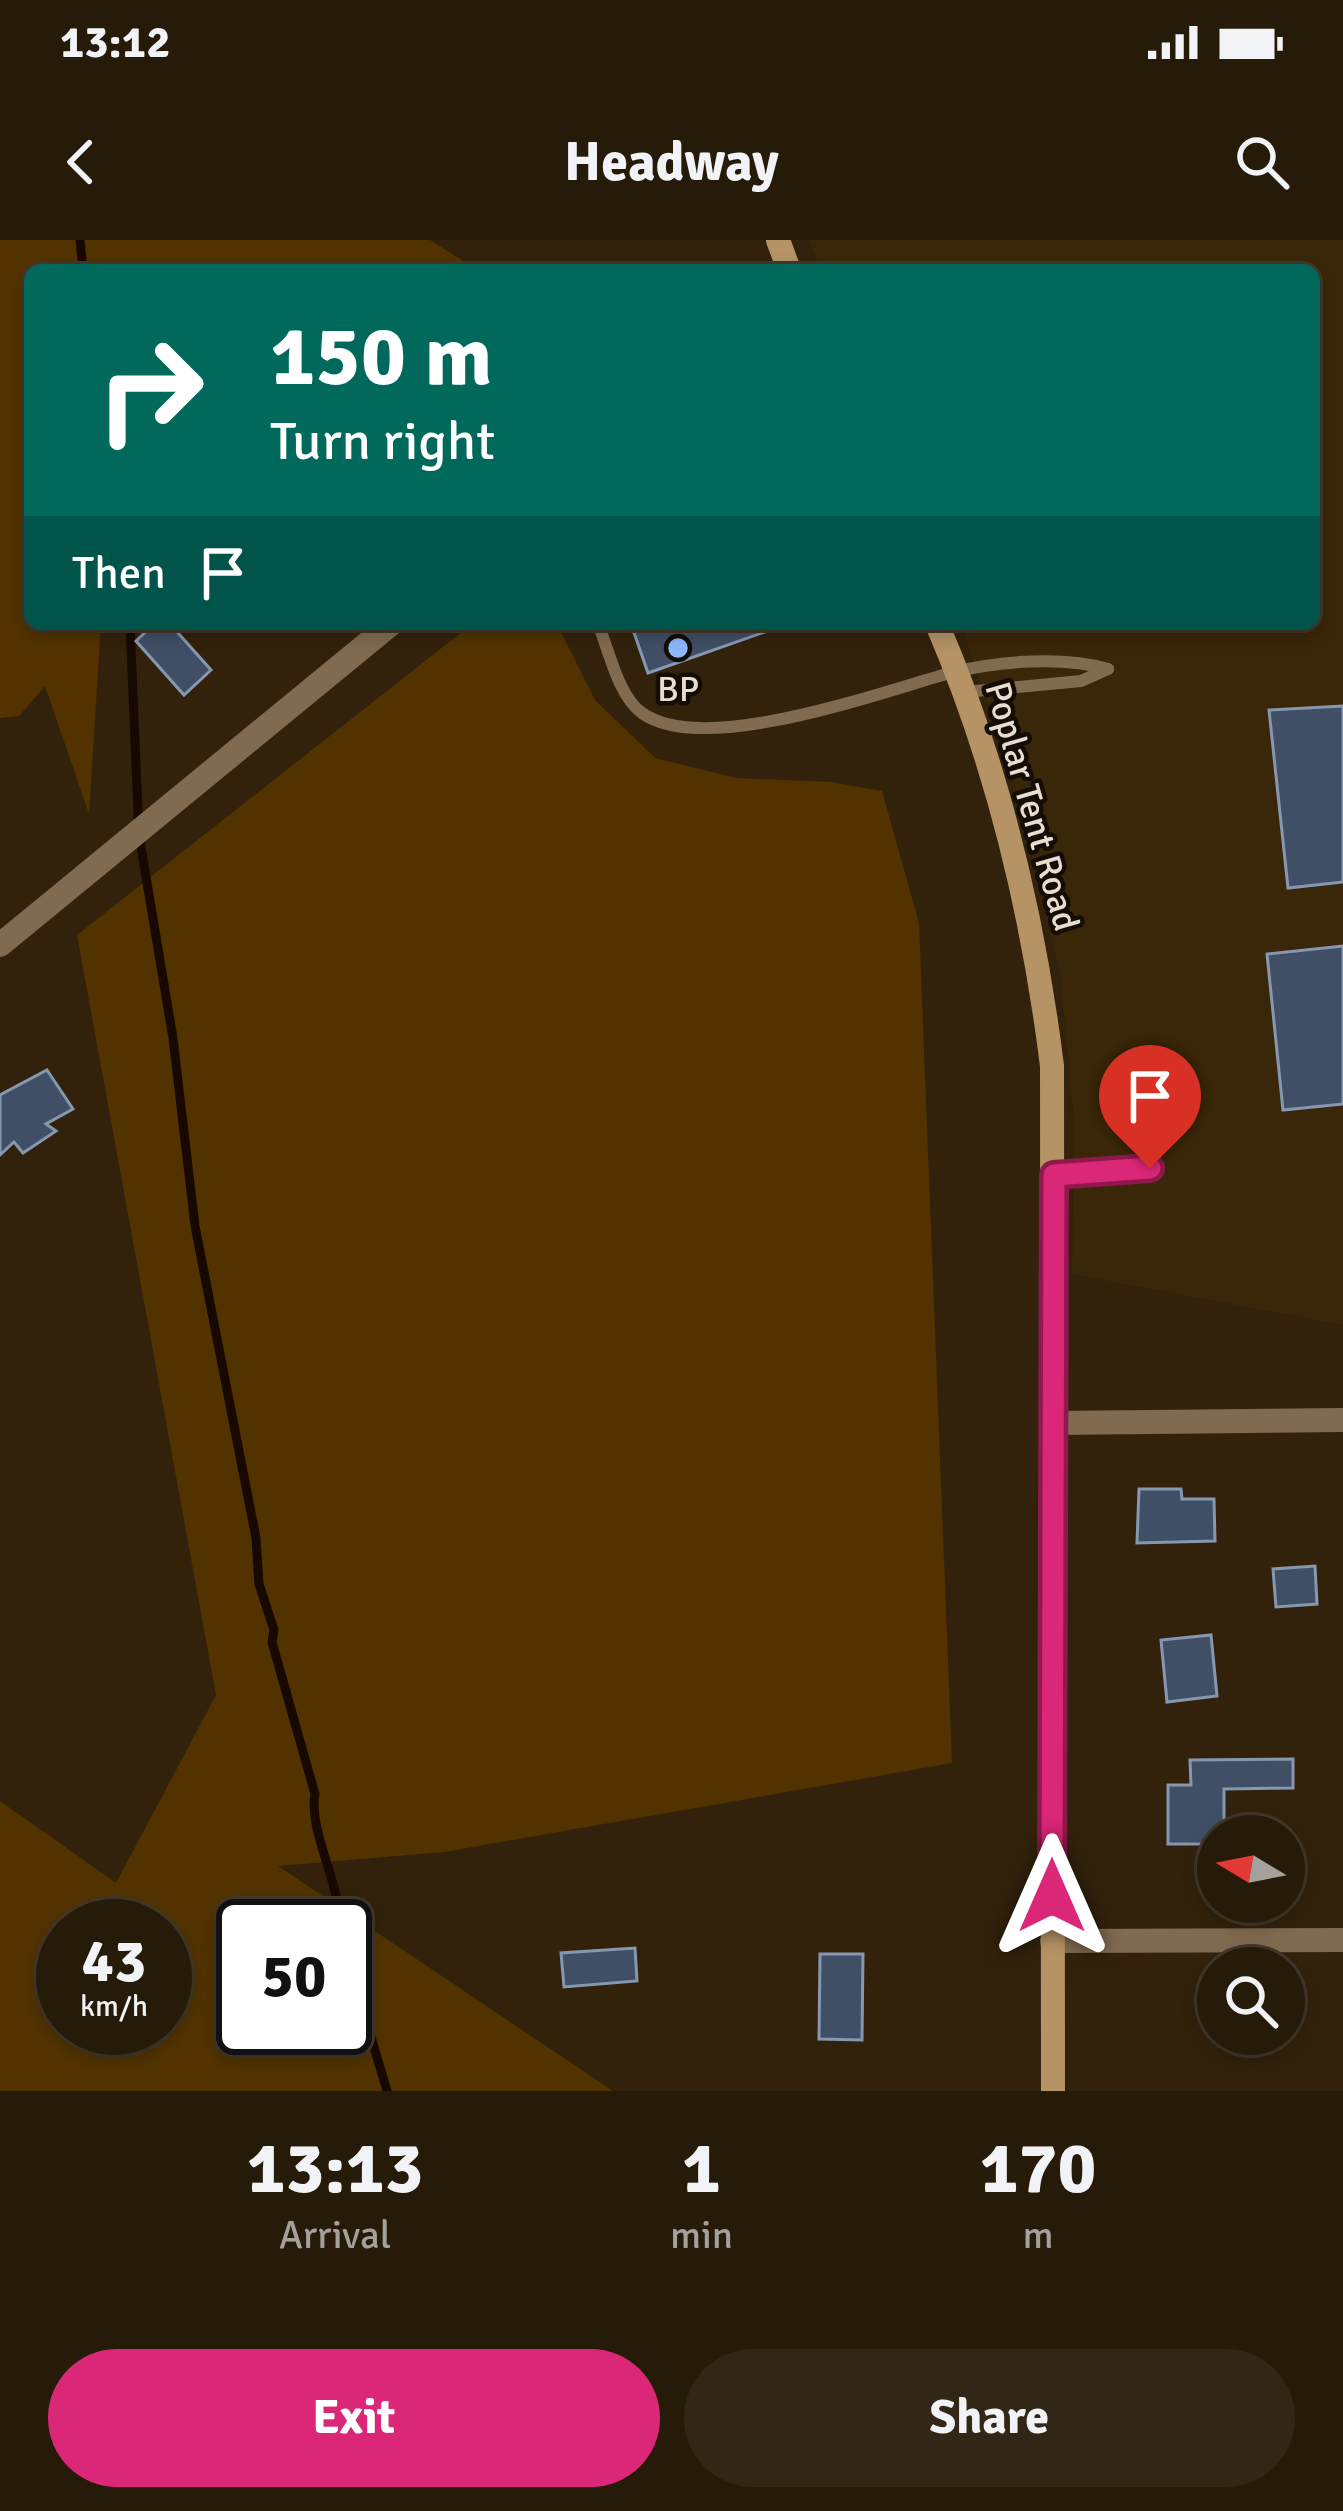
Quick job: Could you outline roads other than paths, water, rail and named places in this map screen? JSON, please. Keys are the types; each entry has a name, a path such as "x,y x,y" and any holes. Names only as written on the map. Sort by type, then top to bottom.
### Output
{"main road":[{"name":"Poplar Tent Road","path":"940,630 961,681 1014,846 1038,955 1052,1066 1053,2091"}],"street":[{"path":"0,945 384,630"},
{"path":"1051,1423 1343,1420"},
{"path":"1052,1941 1343,1940"}],"lane":[{"path":"600,630 628,698 642,713 681,724 739,728 961,681 1077,660 1108,669 1082,681 961,681"},
{"path":"1054,1175 1150,1168"}],"waterway":[{"path":"80,240 82,264"},
{"path":"130,630 139,835 173,1038 195,1226 256,1538 259,1584 315,1794 316,1825 337,1899"},
{"path":"372,2040 387,2091"}],"place":[{"name":"BP","path":"678,648"}]}
